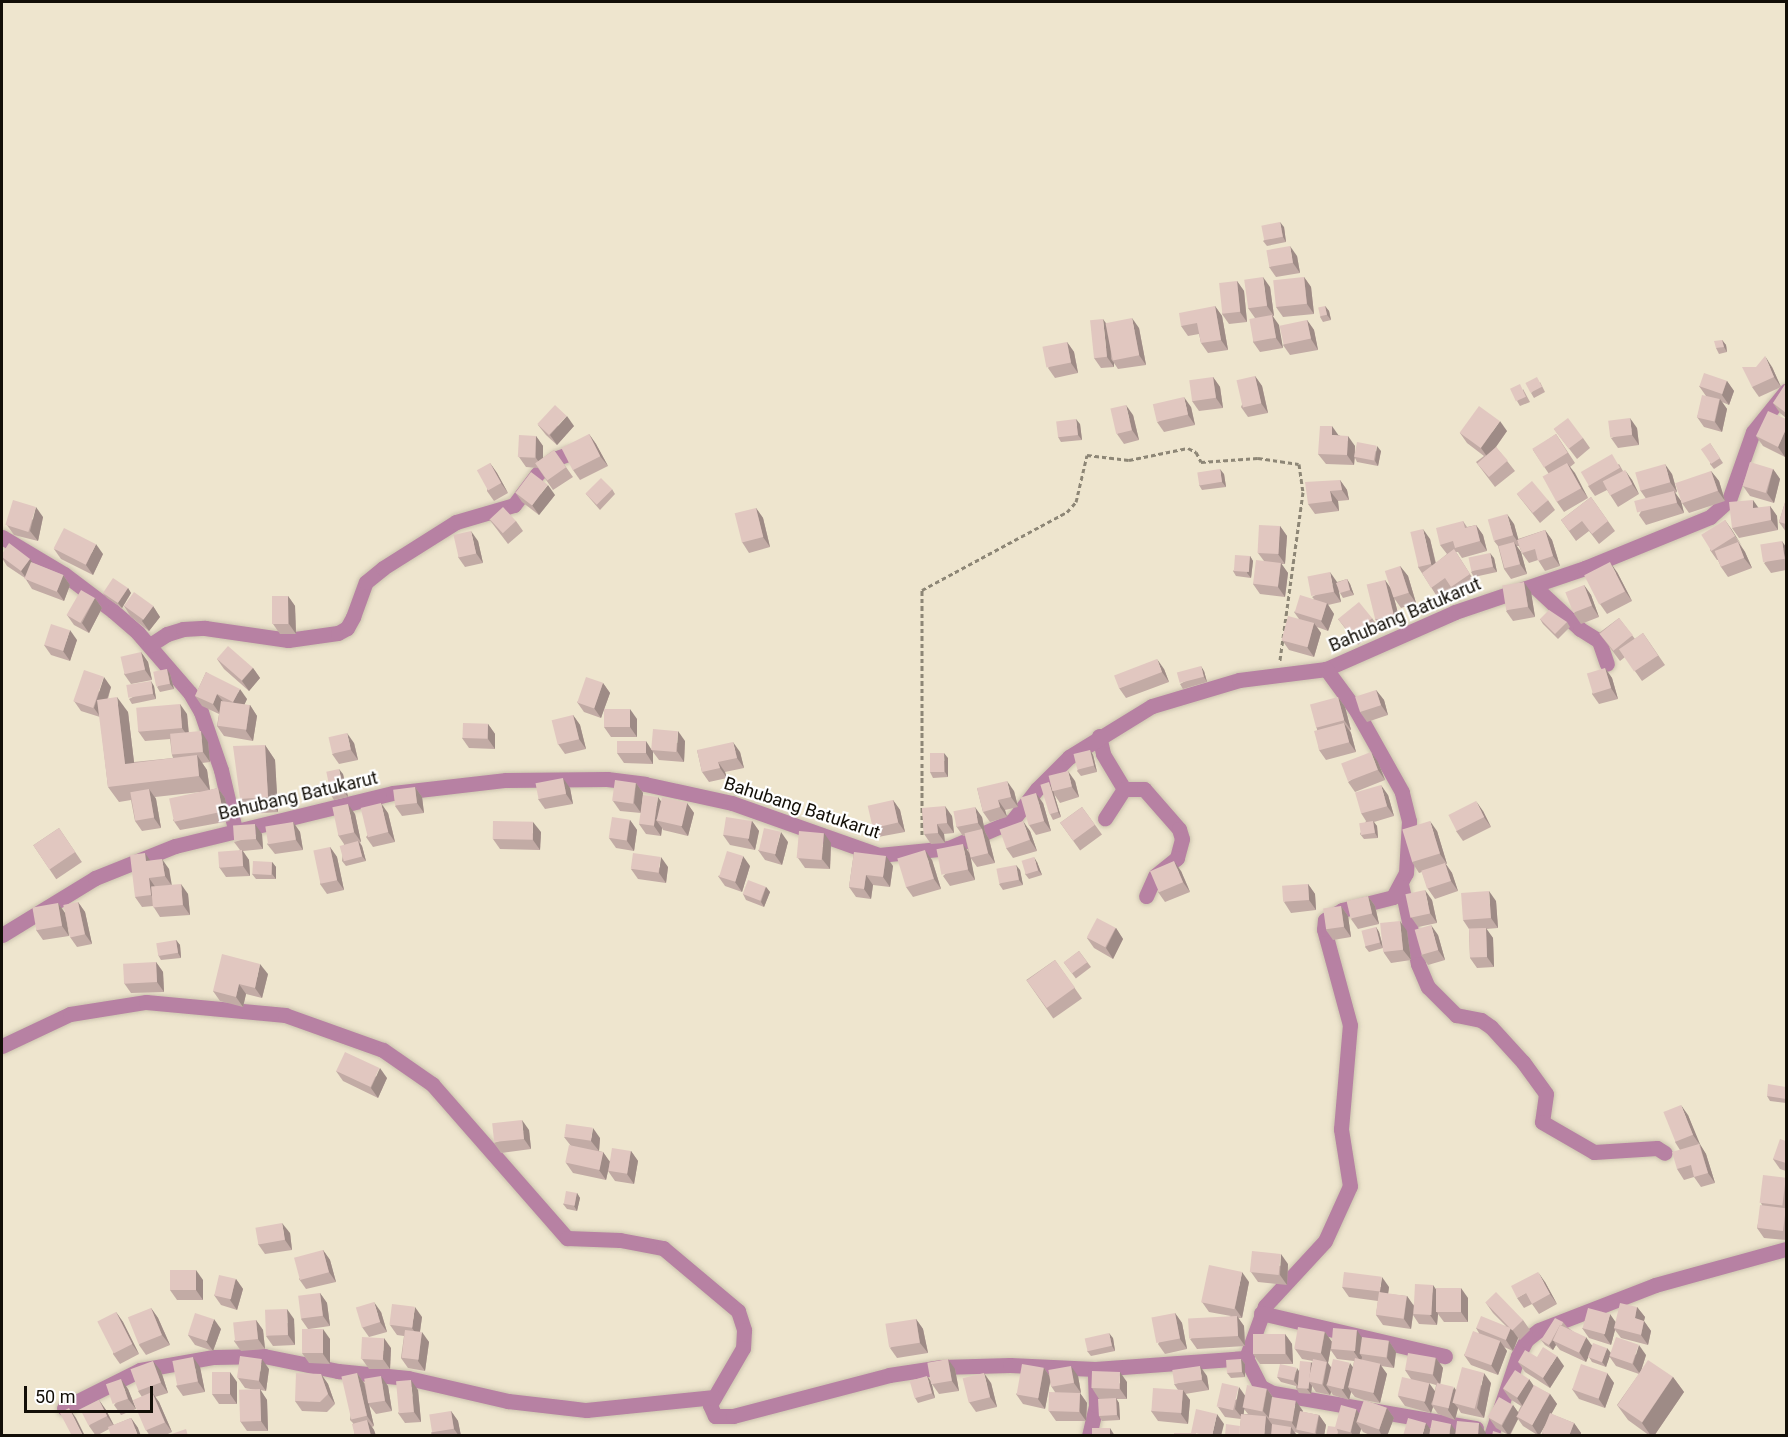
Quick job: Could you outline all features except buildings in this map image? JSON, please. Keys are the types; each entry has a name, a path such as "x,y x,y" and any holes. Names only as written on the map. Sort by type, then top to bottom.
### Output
{"street":[{"name":"Bahubang Batukarut","path":"2,935 95,878 175,846 236,829 393,794 506,780 607,780 732,803 860,851 879,855 922,853 967,842 1012,822 1050,774 1099,736 1152,706 1239,680 1326,669 1455,612 1534,586 1710,518 1729,500 1753,432 1786,391"},
{"path":"150,645 167,634 183,629 205,628 288,640 338,633 347,628 366,582 383,568 456,522 514,505 537,474 556,458 571,453"},
{"path":"2,537 64,574 150,645 201,712 221,770 236,829"},
{"path":"1534,586 1580,629 1599,641 1607,664"},
{"path":"1326,669 1356,710 1402,792 1409,821 1406,873 1393,897 1342,910 1325,920 1324,929 1350,1025 1341,1129 1350,1186 1325,1241 1261,1313 1246,1358 1261,1386 1272,1393 1491,1433 1518,1356 1526,1341 1539,1330 1655,1285 1786,1249"},
{"path":"1099,736 1103,754 1124,789"},
{"path":"1105,818 1124,789"},
{"path":"1124,789 1144,789 1179,829 1182,839 1177,858 1155,876 1146,896"},
{"path":"1401,884 1418,964 1428,987 1456,1015 1482,1020 1491,1027 1523,1062 1546,1094 1542,1122 1594,1152 1657,1148 1665,1153"},
{"path":"2,1046 70,1014 146,1002 285,1015 383,1050 432,1084 567,1238 620,1240 663,1248 738,1311 744,1330 743,1348 710,1405 715,1416 733,1416 909,1371 972,1364 1095,1369 1246,1358"},
{"path":"1261,1313 1445,1356"},
{"path":"64,1408 140,1370 202,1359 264,1356 338,1371 408,1378 508,1401 586,1410 714,1397"},
{"path":"1089,1436 1096,1405 1095,1369"}],"path":[{"path":"922,853 922,590 1067,512 1076,502 1087,455 1129,460 1188,448 1196,452 1201,462 1258,458 1299,464 1302,492 1277,676"}]}
